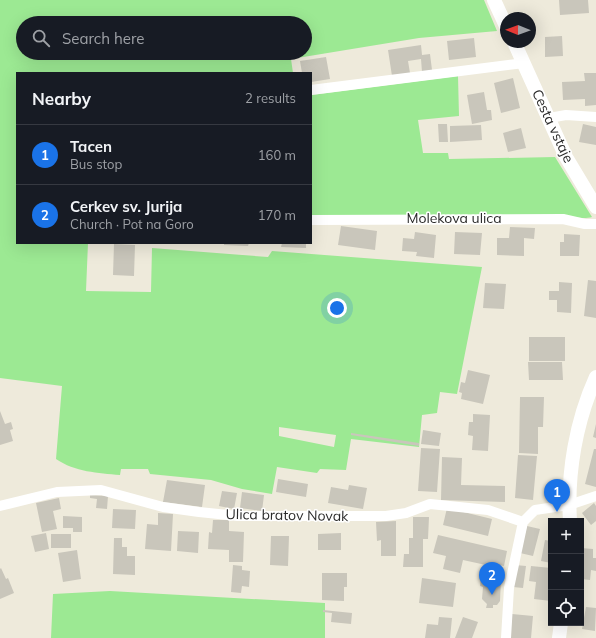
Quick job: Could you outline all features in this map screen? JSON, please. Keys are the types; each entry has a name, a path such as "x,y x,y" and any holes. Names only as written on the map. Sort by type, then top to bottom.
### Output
{"main road":[{"path":"494,0 500,13"},
{"name":"Cesta vstaje","path":"517,48 566,157 596,207"},
{"path":"570,518 569,505 574,454 580,420 596,377"},
{"path":"559,638 561,626"}],"street":[{"path":"312,90 524,63"},
{"path":"549,118 566,115 596,117"},
{"name":"Molekova ulica","path":"312,220 563,218 585,224 596,224"},
{"name":"Ulica bratov Novak","path":"0,506 57,492 101,490 163,507 238,516 386,516 406,513 430,504 488,510 523,522"},
{"path":"506,638 509,588 523,522 535,510 569,505 596,496"}],"green space":[{"path":"0,0 484,0 497,31 419,38 312,56 312,16 16,16 16,60 291,60 293,72 16,72 16,244 88,244 86,291 151,292 152,248 268,257 272,251 482,267 457,394 440,392 437,413 422,415 419,447 351,439 346,470 320,469 317,473 277,467 272,494 242,489 211,480 150,474 148,469 121,469 120,475 79,469 63,463 56,459 62,386 0,378","holes":["279,427 336,435 334,447 279,436"]},
{"path":"458,76 459,116 418,120 423,153 448,153 449,159 555,157 592,217 582,218 540,215 312,215 312,95"},
{"path":"110,591 325,603 325,638 51,638 53,594"}],"building":[{"path":"559,0 588,0 589,13 560,15"},
{"path":"562,36 563,56 545,57 545,37"},
{"path":"474,38 476,57 449,60 447,41"},
{"path":"421,45 422,55 430,54 432,70 422,72 421,59 408,61 410,73 392,76 388,50"},
{"path":"326,57 330,79 312,82 312,72 302,72 300,61"},
{"path":"584,73 596,73 596,105 585,106 585,99 563,100 562,82 585,81"},
{"path":"513,78 520,108 501,113 494,83"},
{"path":"484,92 487,110 491,110 492,120 472,124 467,95"},
{"path":"438,124 447,124 448,142 439,142"},
{"path":"583,124 596,127 596,145 579,142"},
{"path":"481,125 482,140 450,142 450,126"},
{"path":"521,128 526,148 508,152 503,133"},
{"path":"341,226 377,231 375,250 338,245"},
{"path":"510,227 535,228 534,239 524,238 524,256 497,255 497,238 509,238"},
{"path":"415,232 436,235 434,258 416,256 417,252 402,251 403,238 414,239"},
{"path":"455,232 482,233 480,255 454,254"},
{"path":"564,234 580,235 579,256 560,256 560,242 564,242"},
{"path":"114,244 135,245 134,276 113,275"},
{"path":"224,244 249,244 248,246"},
{"path":"282,244 306,244 306,248 281,247"},
{"path":"588,280 596,281 596,318 584,316"},
{"path":"559,282 572,283 571,313 557,312 557,300 549,300 549,291 559,291"},
{"path":"485,283 506,284 504,309 483,308"},
{"path":"529,337 565,337 565,361 529,361"},
{"path":"528,362 562,362 563,380 529,380"},
{"path":"468,370 490,375 483,404 461,399 462,393 459,392 461,382 465,383"},
{"path":"520,397 544,397 543,427 538,427 538,454 519,453"},
{"path":"0,411 5,424 11,422 13,429 10,430 13,441 0,445"},
{"path":"473,414 490,415 488,451 472,450 473,436 468,435 469,422 473,422"},
{"path":"596,424 596,438 593,437"},
{"path":"423,430 441,433 439,446 421,444"},
{"path":"351,433 419,443 419,446 351,435"},
{"path":"421,448 440,449 437,492 418,491"},
{"path":"594,449 596,449 596,487 585,484"},
{"path":"518,455 537,456 533,500 515,498"},
{"path":"442,457 462,458 461,485 505,486 505,502 441,500"},
{"path":"278,479 308,484 306,497 276,492"},
{"path":"167,480 205,485 202,507 163,502"},
{"path":"349,485 367,488 363,509 328,503 331,487 348,490"},
{"path":"222,491 237,493 234,509 219,506"},
{"path":"242,492 264,495 262,511 240,508"},
{"path":"90,495 108,496 107,509 96,508 97,499 90,498"},
{"path":"59,498 61,509 53,511 57,529 42,532 36,503"},
{"path":"594,503 596,506 596,521 591,525 582,513"},
{"path":"447,508 492,519 488,536 443,525"},
{"path":"113,509 136,510 135,529 112,528"},
{"path":"158,513 173,514 171,551 145,549 147,524 158,525"},
{"path":"63,516 82,517 82,532 73,532 73,528 63,528"},
{"path":"413,517 429,517 428,539 423,539 423,567 403,567 404,554 409,554 409,538 413,538"},
{"path":"213,520 229,520 229,531 244,532 243,562 229,562 229,550 208,549 209,532 212,533"},
{"path":"396,521 396,556 381,556 381,540 377,541 376,522"},
{"path":"527,526 540,529 533,556 520,553"},
{"path":"178,531 199,532 198,553 177,551"},
{"path":"46,533 49,549 35,552 31,536"},
{"path":"341,533 341,550 318,550 318,534"},
{"path":"51,534 71,534 71,548 51,548"},
{"path":"438,535 507,551 504,566 495,564 495,567 463,560 460,573 443,569 446,556 433,553"},
{"path":"271,536 289,536 288,566 270,565"},
{"path":"114,538 122,538 122,547 127,547 127,556 135,556 135,575 113,574"},
{"path":"545,540 548,540 548,562 541,561"},
{"path":"584,548 593,549 593,558 596,558 596,571 591,570 590,580 584,579"},
{"path":"77,550 81,579 63,582 58,553"},
{"path":"233,565 242,566 242,570 250,571 249,587 242,586 241,593 231,592"},
{"path":"515,565 526,566 523,588 513,587"},
{"path":"531,566 548,568 548,601 534,599 536,582 529,581"},
{"path":"1,568 6,579 8,578 14,593 0,599 0,569"},
{"path":"322,573 347,573 347,587 344,587 344,601 322,600"},
{"path":"492,573 498,574 501,579 500,601 497,605 493,605 493,608 486,608 487,604 482,599 483,587 480,586 481,577 488,578"},
{"path":"422,578 456,583 453,607 419,603"},
{"path":"586,607 596,608 595,631 582,629 583,626 584,626"},
{"path":"323,610 352,613 351,624 331,622 332,613 323,612"},
{"path":"512,614 533,616 531,638 510,638"},
{"path":"439,617 452,618 450,638 425,638 427,624 438,625"},
{"path":"463,617 478,622 472,638 455,638"}],"place":[{"name":"Tacen","path":"557,512"},
{"name":"Cerkev sv. Jurija","path":"492,595"}]}
